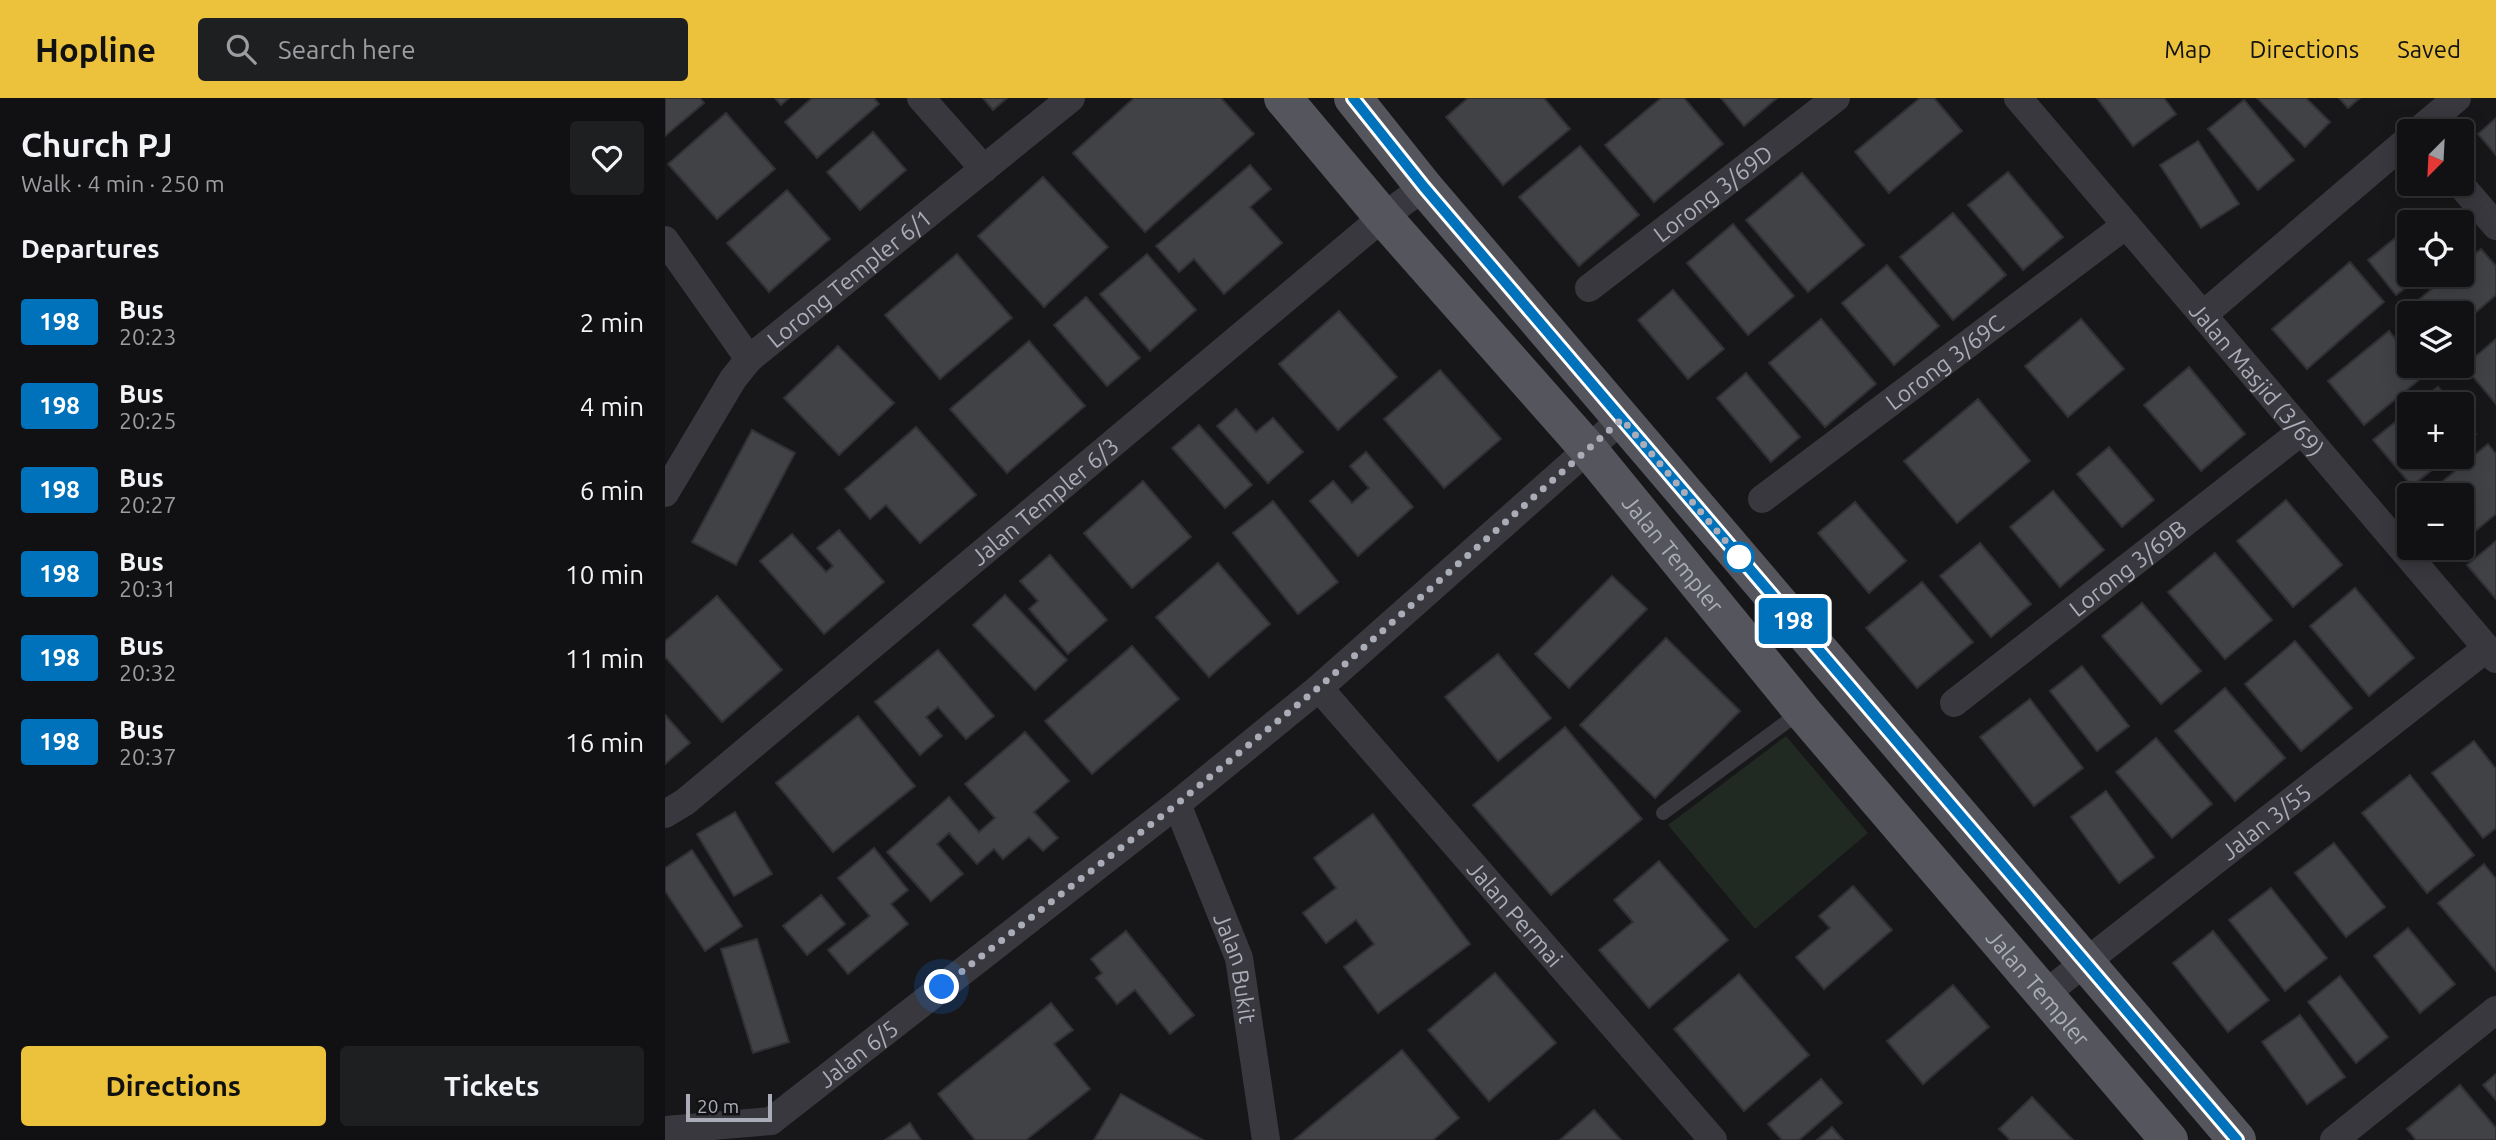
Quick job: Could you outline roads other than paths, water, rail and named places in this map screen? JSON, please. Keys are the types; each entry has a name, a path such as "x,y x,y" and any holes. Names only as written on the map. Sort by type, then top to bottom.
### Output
{"main road":[{"name":"Jalan Templer","path":"1283,98 1383,217 1588,449 1802,711 2169,1140"},
{"name":"Jalan Templer","path":"1353,98 1424,187 2237,1140"}],"street":[{"path":"921,98 984,169"},
{"name":"Lorong Templer 6/1","path":"667,484 733,379 749,359 1071,98"},
{"name":"Lorong 3/69D","path":"1589,288 1836,98"},
{"name":"Jalan Masjid (3/69)","path":"2018,98 2491,654"},
{"path":"2432,119 2457,98"},
{"path":"2203,315 2397,149"},
{"name":"Jalan Templer 6/3","path":"665,814 695,794 1383,217 1424,187"},
{"path":"2470,196 2496,226"},
{"name":"Lorong 3/69C","path":"1762,499 2126,225"},
{"path":"665,240 749,359"},
{"name":"Jalan 6/5","path":"776,1130 1318,688 1622,419"},
{"name":"Lorong 3/69B","path":"1954,703 2302,431"},
{"name":"Jalan 3/55","path":"2045,994 2491,654"},
{"name":"Jalan Permai","path":"1318,688 1713,1140"},
{"name":"Jalan Bukit","path":"1177,804 1239,958 1266,1140"},
{"path":"2334,1140 2496,1010"},
{"path":"665,1129 776,1130"}],"lane":[{"path":"1663,813 1802,711"}]}
